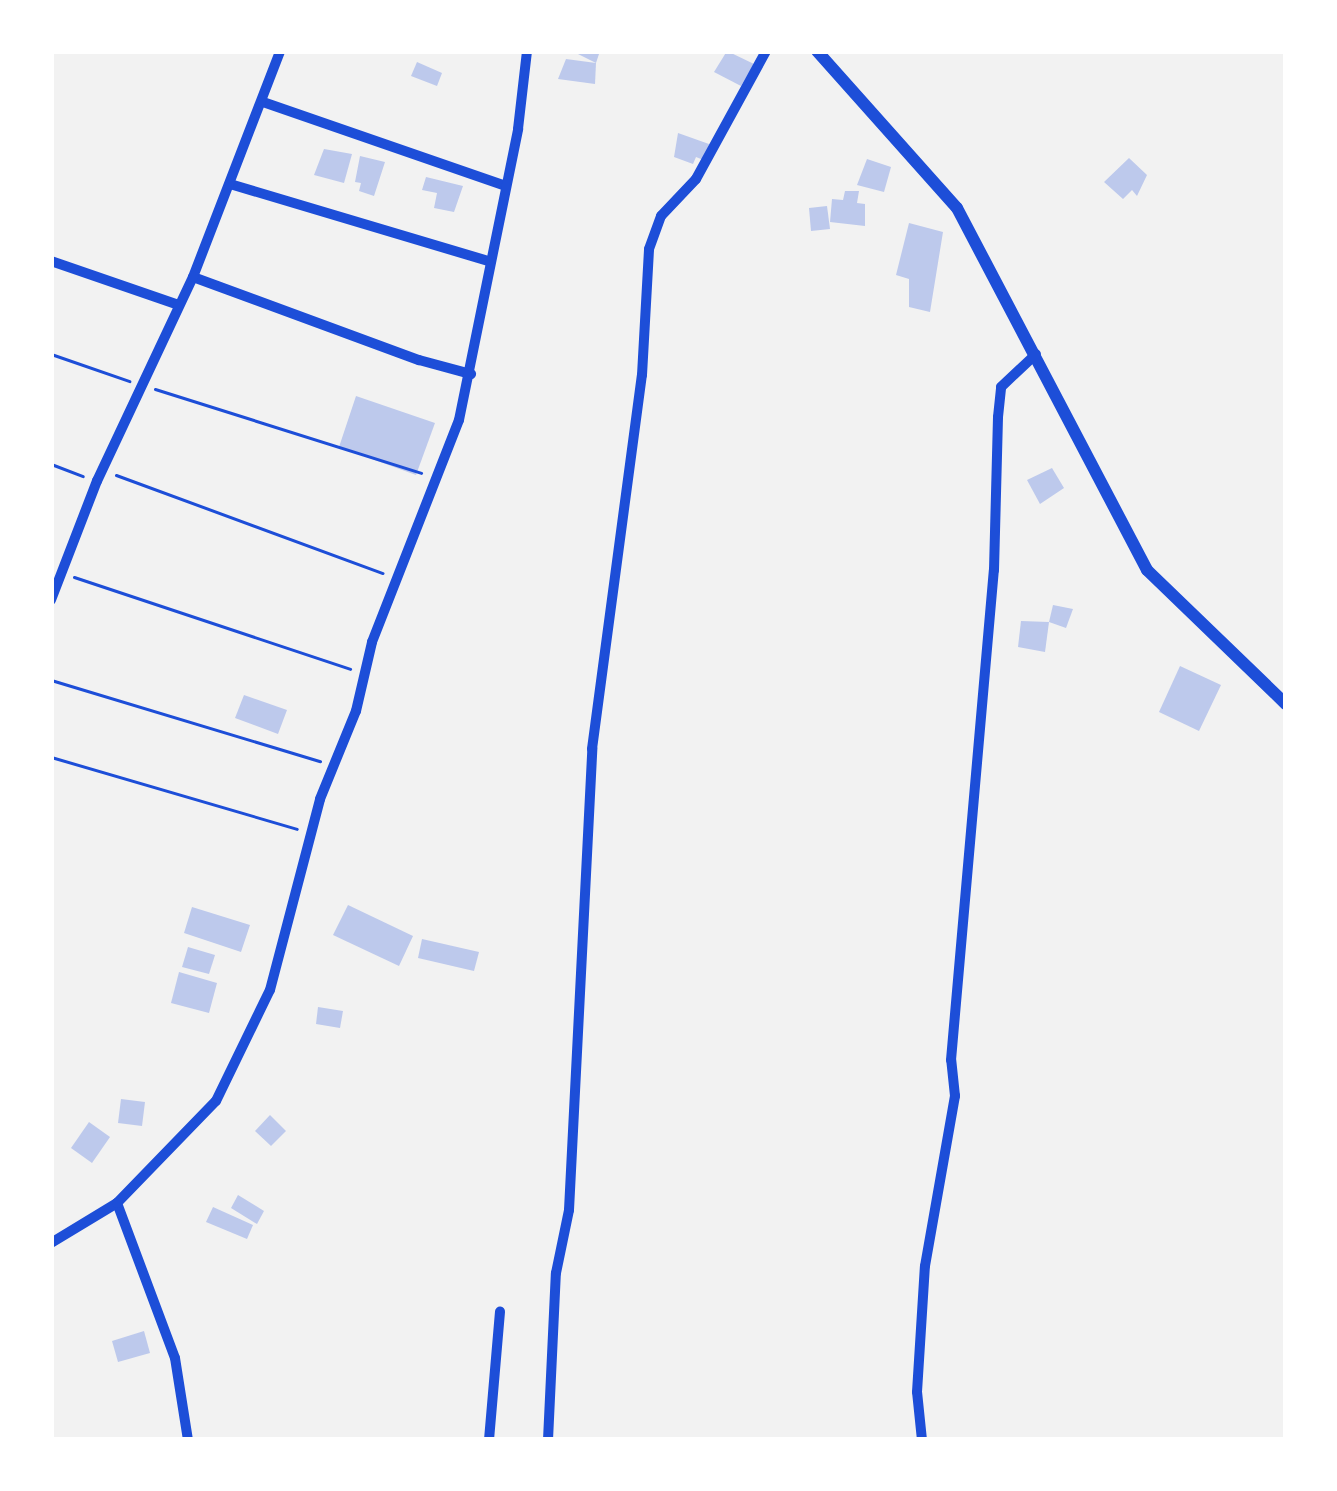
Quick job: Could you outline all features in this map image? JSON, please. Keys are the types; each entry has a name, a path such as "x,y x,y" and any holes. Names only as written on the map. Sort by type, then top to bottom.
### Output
{"street":[{"path":"51,600 100,476 176,304 193,277 280,51"},
{"path":"51,1243 117,1203 216,1101 270,989 334,765 471,374 527,51"},
{"path":"548,1440 556,1273 569,1210 592,749 642,375 649,249 661,216 696,179 766,51"},
{"path":"817,51 957,208 1147,570 1286,704"},
{"path":"263,102 506,187"},
{"path":"230,184 491,262"},
{"path":"51,261 176,304"},
{"path":"193,277 419,360 471,374"},
{"path":"922,1440 917,1392 925,1266 955,1096 951,1060 994,570 1001,387 1036,354"},
{"path":"117,1203 175,1358 188,1440"},
{"path":"489,1440 500,1311"}],"path":[{"path":"51,355 437,478"},
{"path":"51,464 100,476 398,578"},
{"path":"61,573 365,674"},
{"path":"51,680 334,765"},
{"path":"51,757 315,834"}],"building":[{"path":"572,51 600,51 596,63"},
{"path":"727,51 754,64 741,86 714,72"},
{"path":"566,59 596,63 595,84 558,79"},
{"path":"417,62 442,73 437,86 411,76"},
{"path":"678,133 709,144 706,161 696,157 693,164 674,157"},
{"path":"324,149 352,154 344,183 314,175"},
{"path":"360,156 385,162 374,196 359,191 361,183 355,182"},
{"path":"1129,158 1147,175 1137,196 1132,190 1123,199 1104,182"},
{"path":"867,159 891,167 884,192 857,185"},
{"path":"426,177 463,186 454,212 434,208 437,193 422,190"},
{"path":"845,191 859,191 857,203 865,204 865,226 830,222 832,199 843,200"},
{"path":"827,206 830,229 811,231 809,208"},
{"path":"909,223 943,232 930,312 909,307 909,279 896,275"},
{"path":"356,396 435,423 416,475 339,447"},
{"path":"1052,468 1064,488 1040,504 1027,480"},
{"path":"1053,605 1073,609 1066,628 1049,622"},
{"path":"1021,621 1049,622 1045,652 1018,647"},
{"path":"1180,666 1221,685 1199,731 1159,712"},
{"path":"244,695 287,710 278,734 235,718"},
{"path":"348,905 413,936 399,966 333,935"},
{"path":"192,907 250,925 241,952 184,933"},
{"path":"422,939 479,952 474,971 418,958"},
{"path":"188,947 215,955 209,974 182,967"},
{"path":"179,972 217,983 209,1013 171,1003"},
{"path":"318,1007 343,1011 340,1028 316,1024"},
{"path":"121,1099 145,1102 142,1126 118,1123"},
{"path":"270,1115 286,1131 271,1146 255,1131"},
{"path":"89,1122 110,1137 92,1163 71,1148"},
{"path":"238,1195 264,1211 257,1224 231,1208"},
{"path":"213,1207 253,1225 247,1239 206,1222"},
{"path":"144,1331 150,1353 118,1362 112,1341"}]}
